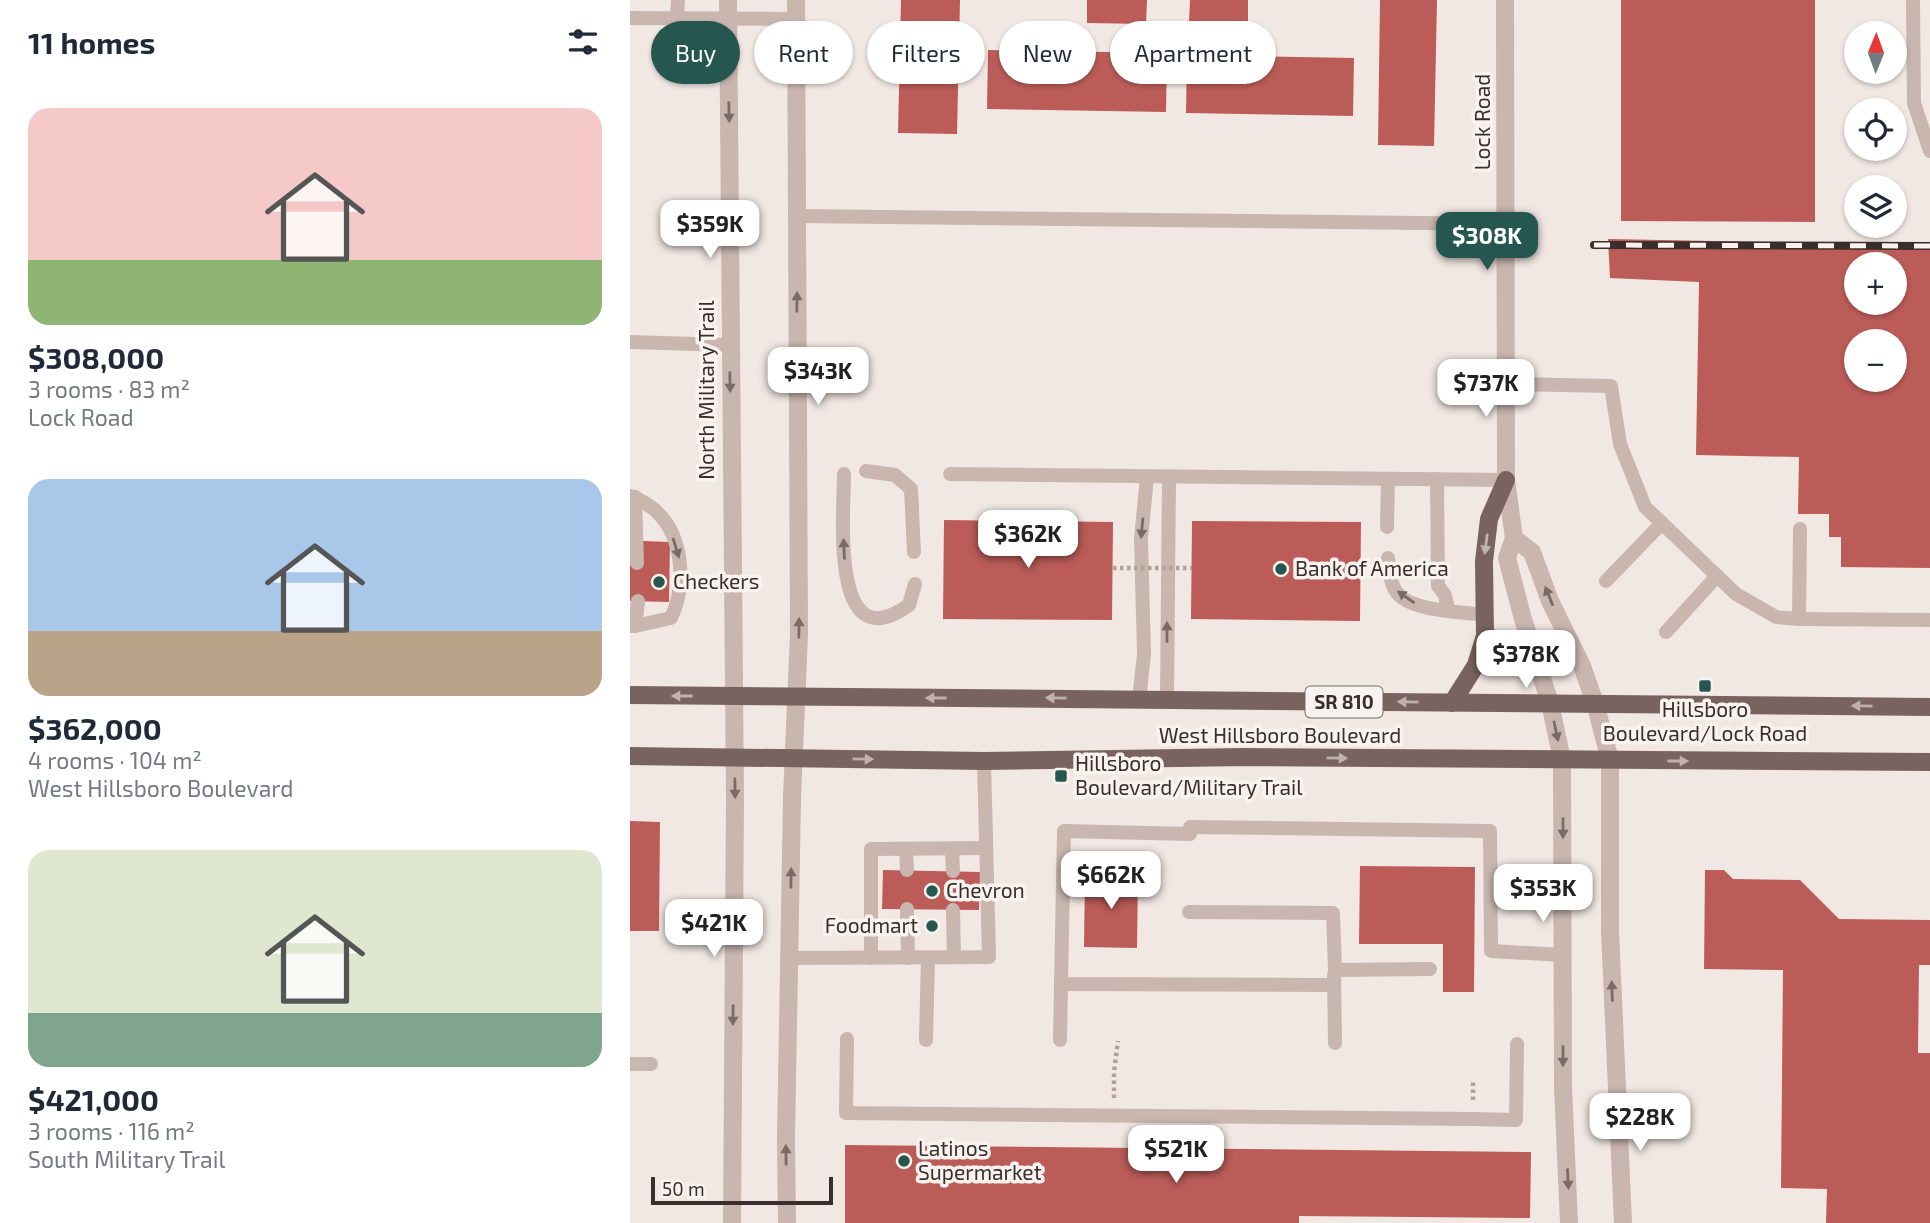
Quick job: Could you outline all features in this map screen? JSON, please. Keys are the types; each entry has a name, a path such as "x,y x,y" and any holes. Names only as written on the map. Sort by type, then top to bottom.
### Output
{"main road":[{"path":"1452,703 1476,665 1485,636 1484,561 1489,519 1506,480"},
{"name":"West Hillsboro Boulevard","path":"630,695 1930,707"},
{"name":"West Hillsboro Boulevard","path":"630,756 984,761 1244,757 1930,762"}],"street":[{"name":"North Military Trail","path":"728,0 734,756 732,1223"},
{"path":"787,1223 786,1138 800,486 796,0"},
{"name":"Lock Road","path":"1505,0 1506,480 1514,538 1507,558 1550,703 1562,760 1563,1087 1569,1223"},
{"path":"1514,538 1532,552 1550,601 1582,666 1610,760 1610,931 1623,1223"}],"lane":[{"path":"677,18 678,0"},
{"path":"1913,0 1914,103 1930,151"},
{"path":"630,18 796,19"},
{"path":"798,216 1506,224"},
{"path":"630,342 729,345"},
{"path":"1506,384 1611,386 1620,444 1645,507 1736,594 1776,617 1930,620"},
{"path":"866,471 895,475 911,489 915,526 914,552"},
{"path":"844,474 844,546 847,585 852,600 863,614 894,617 909,606 915,584"},
{"path":"950,474 1506,480"},
{"path":"1139,699 1144,654 1141,539 1147,477"},
{"path":"1167,700 1169,477"},
{"path":"1387,527 1388,479"},
{"path":"1437,479 1438,586 1445,595 1448,610"},
{"path":"632,497 637,563"},
{"path":"632,497 658,513 674,537 680,561 677,605 671,618 632,626 638,601"},
{"path":"1606,581 1662,523"},
{"path":"1800,529 1800,619"},
{"path":"1388,558 1390,577 1399,595 1423,608 1484,615"},
{"path":"1666,632 1717,576"},
{"path":"790,958 989,957 984,761"},
{"path":"1060,1040 1064,831 1490,831 1492,951 1563,955"},
{"path":"871,958 871,849 986,848"},
{"path":"906,849 907,870"},
{"path":"952,849 953,871"},
{"path":"907,909 908,958"},
{"path":"953,910 954,957"},
{"path":"1189,912 1333,913 1335,1043"},
{"path":"926,1040 928,958"},
{"path":"1061,984 1334,977 1430,969"},
{"path":"847,1039 846,1113 1516,1120 1517,1044"},
{"path":"630,1064 651,1064"}],"path":[{"path":"1112,568 1192,568"},
{"path":"1114,1116 1114,1072 1118,1041"}],"building":[{"path":"901,0 960,0 960,21 901,21"},
{"path":"1087,0 1147,0 1146,21 1110,21 1110,23 1087,21"},
{"path":"1190,0 1248,0 1248,21 1189,21"},
{"path":"1380,0 1437,0 1434,146 1378,145"},
{"path":"1621,0 1815,0 1815,222 1621,221"},
{"path":"988,50 999,50 999,84 1096,84 1096,52 1110,52 1110,84 1166,84 1166,112 987,109"},
{"path":"1276,57 1354,58 1353,116 1186,113 1186,84 1276,84"},
{"path":"899,84 958,84 957,134 898,133"},
{"path":"1608,239 1930,245 1930,568 1841,567 1841,537 1829,537 1829,514 1798,514 1799,457 1696,455 1699,282 1610,278"},
{"path":"944,520 1113,522 1112,620 943,619"},
{"path":"1192,521 1361,522 1360,621 1191,619"},
{"path":"643,541 670,542 669,602 630,601 630,563"},
{"path":"630,821 660,822 659,931 630,931"},
{"path":"1360,866 1475,867 1474,992 1443,992 1443,944 1359,944"},
{"path":"883,870 980,872 979,910 882,909"},
{"path":"1705,870 1724,870 1733,879 1800,880 1839,919 1930,920 1930,965 1919,965 1918,1053 1930,1053 1930,1223 1826,1223 1827,1189 1781,1188 1783,970 1704,969"},
{"path":"1085,874 1138,874 1137,948 1084,947"},
{"path":"845,1145 1531,1152 1530,1218 1299,1216 1299,1223 845,1223"}],"railway":[{"path":"1594,245 1930,246"}],"place":[{"name":"Bank of America","path":"1281,569"},
{"name":"Checkers","path":"659,582"},
{"name":"Hillsboro Boulevard/Lock Road","path":"1705,686"},
{"name":"Hillsboro Boulevard/Military Trail","path":"1061,776"},
{"name":"Chevron","path":"932,891"},
{"name":"Foodmart","path":"932,926"},
{"name":"Latinos Supermarket","path":"904,1161"}]}
